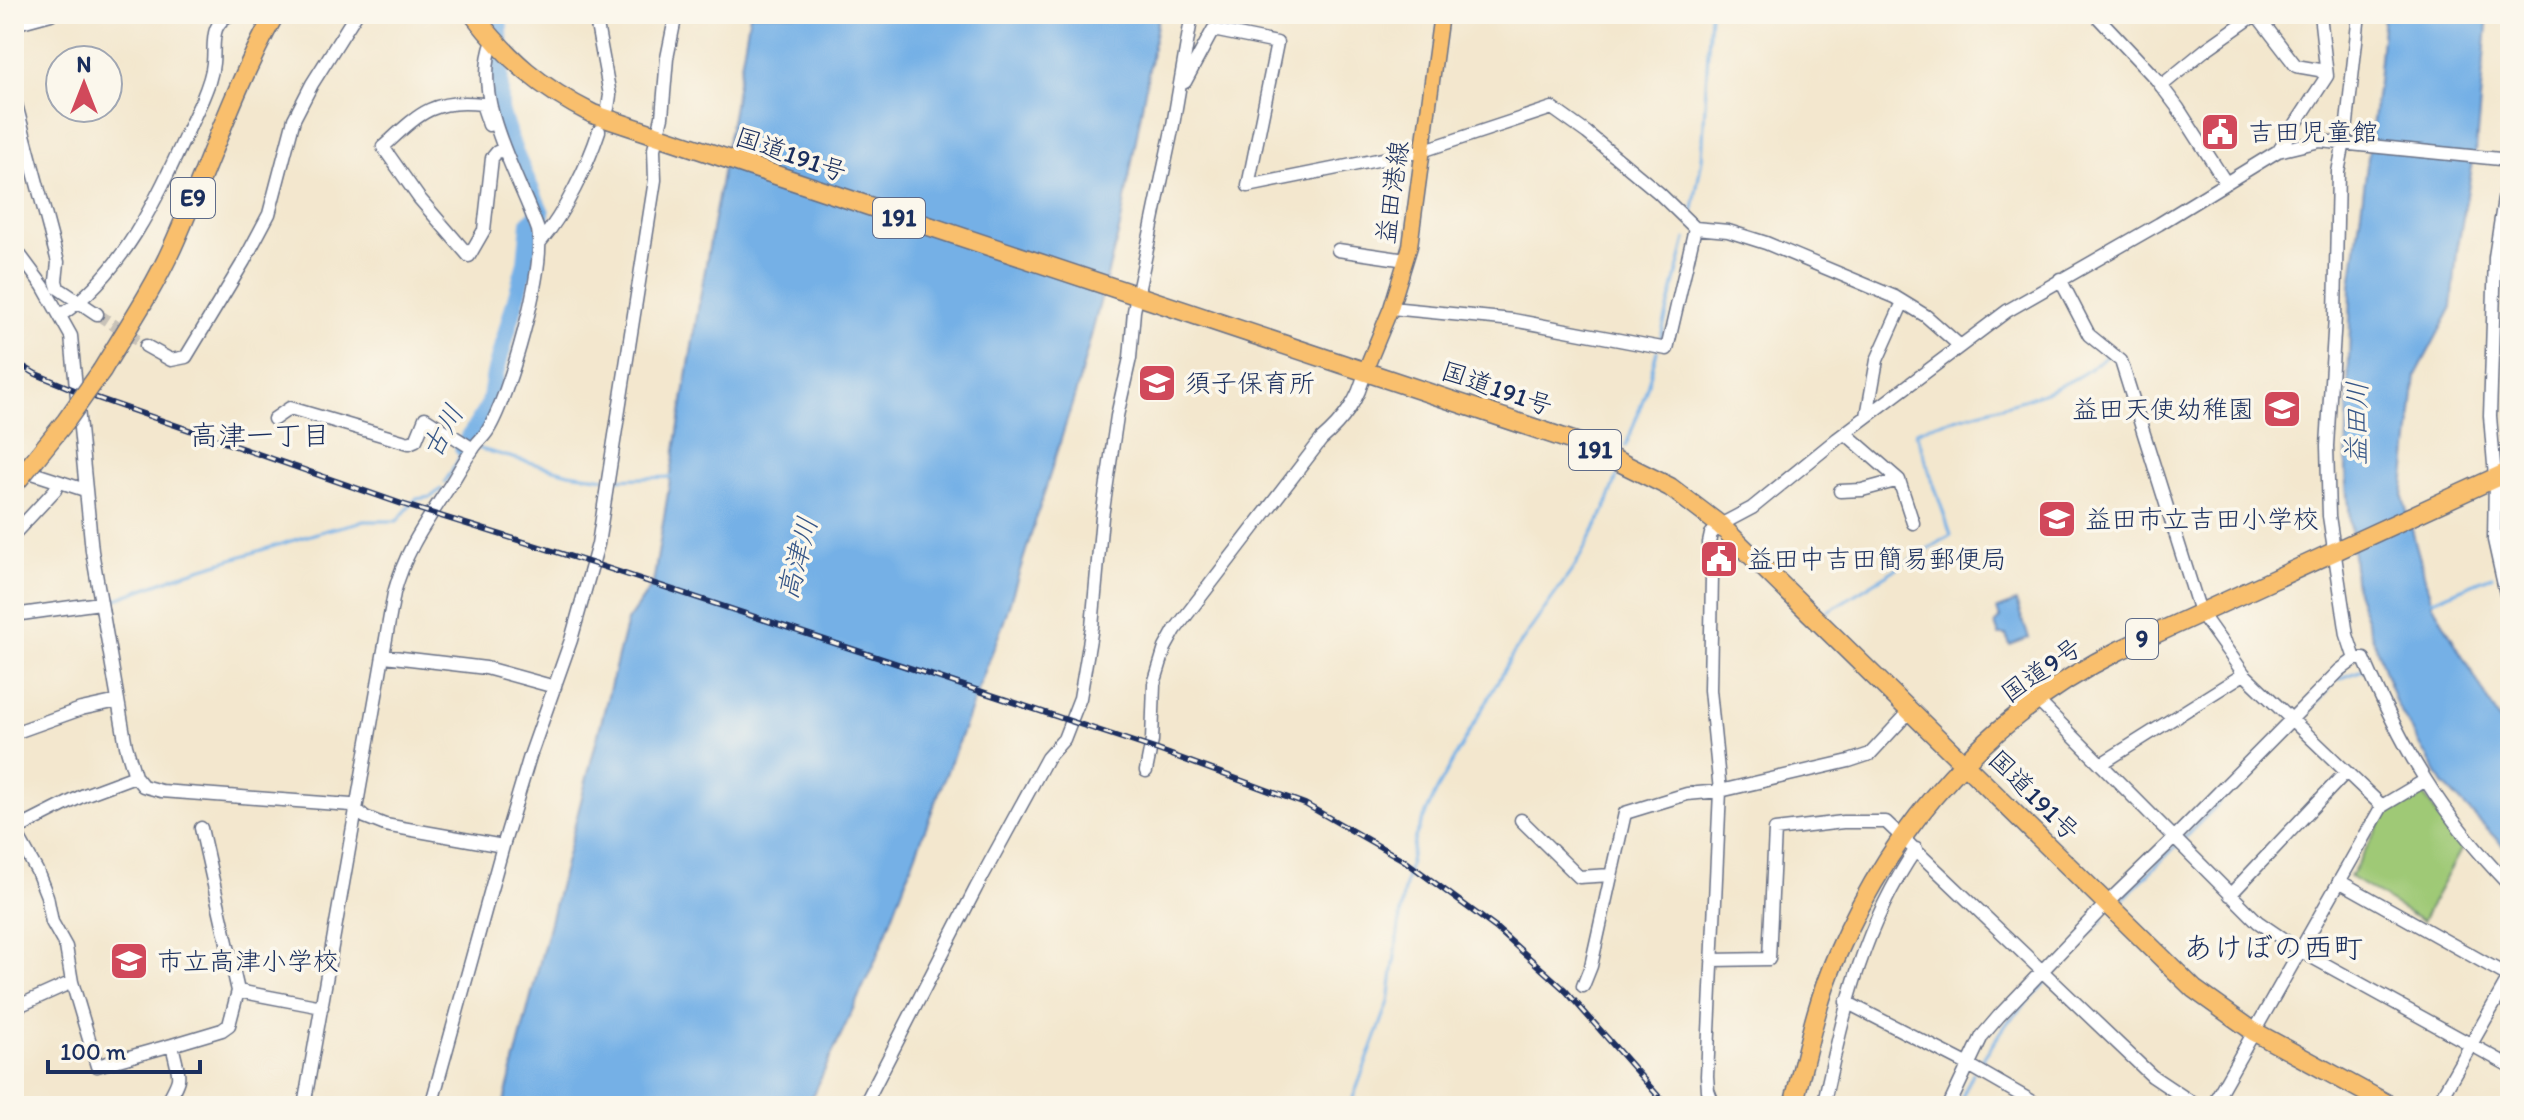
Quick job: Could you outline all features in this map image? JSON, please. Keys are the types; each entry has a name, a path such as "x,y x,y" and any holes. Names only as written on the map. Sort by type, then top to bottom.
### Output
{"highway":[{"name":"国道191号","path":"473,14 493,41 524,72 556,96 593,114 1585,445 1670,487 1720,525 2194,989 2253,1031 2391,1106"},
{"name":"E9","path":"14,485 66,421 139,291 163,245 234,71 266,16"},
{"name":"E9","path":"14,468 98,367"},
{"name":"国道9号","path":"1793,1106 1816,1014 1837,956 1873,881 1901,836 1964,763 2036,699 2077,671 2497,477"}],"main road":[{"name":"益田港線","path":"1365,371 1391,308 1410,246 1441,14"}],"street":[{"path":"14,24 51,14"},
{"path":"146,346 171,360 186,357 269,214 294,119 356,14"},
{"path":"595,14 610,95 608,108"},
{"path":"431,1106 503,846 598,544 655,180 654,149 661,138 667,58 676,14"},
{"path":"864,1106 983,875 1047,758 1064,739 1080,698 1092,627 1106,488 1130,358 1136,295 1179,94 1192,14"},
{"path":"2095,14 2161,86 2226,183"},
{"path":"2161,86 2256,14 2296,66 2319,70 2327,76"},
{"path":"2278,151 2327,76 2320,14"},
{"path":"2349,14 2357,39"},
{"path":"2355,659 2347,635 2329,516 2327,446 2335,317 2338,172 2347,142 2359,14"},
{"path":"61,315 103,279 126,249 202,100 214,61 213,37 216,27 227,15"},
{"path":"1179,94 1213,30 1277,43 1248,186 1422,151 1552,108 1648,184 1695,228 1728,231 1766,243 1903,302 1926,316 1959,345"},
{"path":"304,1106 394,593 407,552 473,449 488,431 503,397 539,270 541,241 494,123 488,55 493,41"},
{"path":"14,97 58,262 58,288 97,314"},
{"path":"494,123 489,125 486,121 482,104 458,101 434,105 416,116 383,147 419,198 469,256 484,230 492,158 504,150"},
{"path":"541,241 580,178 599,131"},
{"path":"1714,1106 1707,1076 1720,791 1710,690 1711,534 1720,525 1752,508 1867,416 2007,311 2278,151 2320,141 2347,142 2507,160 2495,257 2490,416 2497,477 2494,540 2510,612"},
{"path":"1391,308 1513,320 1667,349 1695,228"},
{"path":"14,247 61,315 71,336 85,490 100,603 126,746 135,776 143,786 161,791 351,805 365,817 385,825 503,846"},
{"path":"1338,250 1406,260"},
{"path":"2060,279 2089,335 2121,361 2200,612 2244,674 2382,806"},
{"path":"1867,416 1877,360 1903,302"},
{"path":"1146,771 1152,741 1154,684 1165,648 1175,630 1321,440 1338,426 1361,391 1365,371"},
{"path":"274,419 290,408 409,443 416,440 425,418 473,449"},
{"path":"1845,433 1899,480 1913,523"},
{"path":"14,468 85,490"},
{"path":"1840,491 1862,490 1899,480"},
{"path":"14,534 55,490 58,482"},
{"path":"14,615 100,603"},
{"path":"385,656 486,668 555,687"},
{"path":"1949,1106 1982,1036 2106,904 2340,670 2355,659 2364,659 2392,724 2424,781 2465,837 2510,886"},
{"path":"2101,764 2244,674"},
{"path":"2036,699 2258,922 2299,950 2510,1066"},
{"path":"14,733 81,709 118,701"},
{"path":"1583,986 1591,966 1625,813 1687,794 1720,791 1870,754 1911,710"},
{"path":"2230,895 2346,772"},
{"path":"135,776 84,795 19,828 16,833 37,871 47,896 52,922 66,947 72,982 97,1066 229,1025 238,991 201,828"},
{"path":"2212,1106 2382,806 2424,781"},
{"path":"1521,820 1579,877 1611,875"},
{"path":"1712,960 1769,959 1775,830 1843,822 1886,822 2152,1076 2197,1106"},
{"path":"1823,1106 1846,1002 1864,948 1883,902 1916,849"},
{"path":"2339,881 2509,982 2436,1106"},
{"path":"14,1008 72,982"},
{"path":"238,991 322,1007"},
{"path":"1846,1002 1967,1064 2040,1106"},
{"path":"165,1106 180,1079 172,1045"}],"green space":[{"path":"2420,791 2462,848 2422,921 2350,877 2387,812"}],"water":[{"name":"高津川","path":"750,14 1159,14 1120,227 1078,385 1004,621 876,959 808,1106 503,1106 627,621 653,584"},
{"name":"益田川","path":"2384,14 2488,14 2476,145 2457,251 2452,307 2416,375 2403,497 2432,603 2510,738 2510,853 2443,784 2396,703 2356,591 2346,471 2351,286"},
{"path":"2016,602 2029,638 2010,645 2006,635 1999,635 1995,624 2000,618 1997,609"}],"waterway":[{"name":"古川","path":"463,448 490,404 495,374 526,263 530,223 541,213 500,111 499,26 493,14"},
{"path":"1691,220 1702,159 1710,14"},
{"path":"1659,344 1686,239"},
{"path":"1626,446 1657,351"},
{"path":"1828,611 1951,535 1916,432 2057,387 2093,367 2107,354"},
{"name":"古川","path":"445,482 465,448"},
{"path":"480,449 569,473 605,478"},
{"path":"612,479 673,477"},
{"path":"1350,1106 1389,1002 1403,895 1415,837 1437,790 1513,654 1575,566 1605,510 1617,477"},
{"name":"古川","path":"106,603 183,574 327,530 364,521 397,521 416,499 431,497 441,489"},
{"path":"2428,602 2492,576"},
{"name":"古川","path":"14,622 60,615"},
{"path":"2339,679 2365,669"},
{"path":"2300,720 2328,691"},
{"path":"2182,840 2295,726"},
{"path":"2123,899 2177,845"},
{"path":"2053,974 2103,920"},
{"path":"1977,1067 2008,1022 2048,980"},
{"path":"1958,1106 1973,1073"}],"tunnel":[{"path":"97,314 146,346"}],"railway":[{"path":"14,361 77,391 402,504 601,566 1158,750 1305,804 1405,861 1496,928 1565,990 1667,1106"}],"place":[{"name":"吉田児童館","path":"2220,132"},
{"name":"須子保育所","path":"1157,383"},
{"name":"益田天使幼稚園","path":"2282,409"},
{"name":"益田市立吉田小学校","path":"2057,519"},
{"name":"益田中吉田簡易郵便局","path":"1719,559"},
{"name":"市立高津小学校","path":"129,961"}],"district":[{"name":"高津一丁目","path":"260,435"},
{"name":"あけぼの西町","path":"2273,948"}]}
